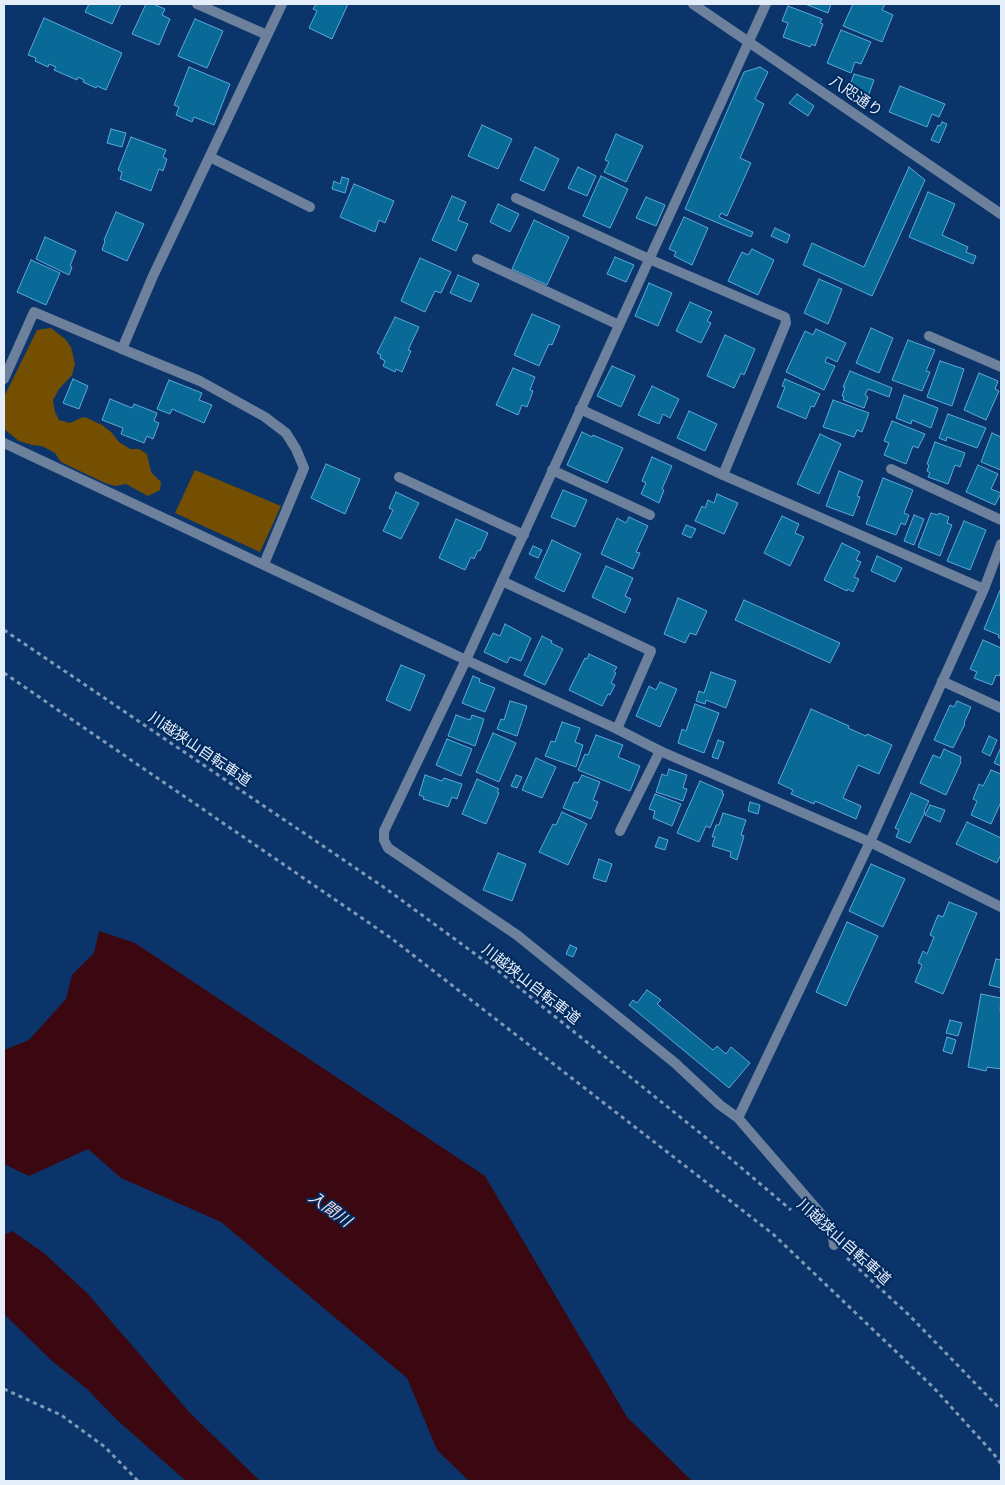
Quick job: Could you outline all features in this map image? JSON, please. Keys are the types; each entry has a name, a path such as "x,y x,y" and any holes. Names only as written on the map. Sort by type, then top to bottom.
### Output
{"street":[{"path":"197,4 267,35"},
{"path":"122,349 154,276 282,4"},
{"name":"八咫通り","path":"693,4 1001,214"},
{"path":"766,4 524,535 384,831 384,840 388,848 517,935 675,1063 720,1105 738,1118 821,1214 832,1230 834,1245"},
{"path":"210,157 310,207"},
{"path":"516,198 649,259 785,317 786,323 723,475"},
{"path":"477,259 619,325"},
{"path":"4,379 34,312 200,381 265,417 286,433 296,449 304,468 264,564"},
{"path":"929,336 1001,367"},
{"path":"580,410 723,475 984,589"},
{"path":"4,443 660,750 870,842 1001,905"},
{"path":"891,469 1001,520"},
{"path":"552,470 650,515"},
{"path":"399,477 524,535"},
{"path":"738,1118 870,842 984,589 1001,544"},
{"path":"502,580 651,652 617,729"},
{"path":"942,681 1001,708"},
{"path":"620,831 660,750"}],"path":[{"name":"川越狭山自転車道","path":"4,630 385,888 497,970 706,1138 796,1214"},
{"path":"4,673 391,938 773,1234 933,1387 1001,1464"},
{"name":"川越狭山自転車道","path":"834,1245 909,1315 1001,1410"},
{"path":"4,1389 62,1415 105,1447 138,1481"}],"shaded area":[{"path":"51,328 65,339 71,347 75,364 72,375 59,389 53,400 55,412 59,420 70,423 83,417 87,418 102,425 119,442 130,449 139,449 147,454 151,472 161,482 160,490 148,496 126,484 115,486 105,483 61,462 55,453 42,446 19,441 4,429 4,397 37,330"},
{"path":"195,470 281,506 260,552 175,513"}],"water":[{"name":"入間川","path":"99,931 135,943 485,1176 627,1417 692,1481 469,1481 437,1450 407,1378 221,1222 121,1178 88,1149 29,1176 4,1164 4,1050 29,1040 66,999 72,975 94,953"},
{"path":"12,1231 44,1253 87,1293 189,1412 260,1481 186,1481 117,1420 86,1388 52,1361 4,1314 4,1235"}],"building":[{"path":"89,4 121,4 112,24 85,12"},
{"path":"146,4 153,4 165,9 162,15 170,19 159,45 132,34"},
{"path":"316,4 348,4 332,39 309,28 317,11 313,9"},
{"path":"805,4 831,4 828,13"},
{"path":"853,4 885,4 882,10 893,15 882,42 843,26"},
{"path":"788,6 822,19 820,23 823,24 815,46 812,44 810,47 783,37 788,23 782,21"},
{"path":"44,18 122,53 106,90 83,82 84,80 78,77 77,80 54,70 56,67 49,64 48,67 35,61 36,58 28,55"},
{"path":"195,19 223,31 207,68 178,56"},
{"path":"841,30 871,42 861,64 855,62 851,73 827,63"},
{"path":"189,67 230,84 214,125 194,117 192,122 176,115 179,107 174,105"},
{"path":"760,67 768,72 755,99 764,104 740,158 751,163 727,216 721,213 719,217 753,232 751,237 685,209 744,72"},
{"path":"854,74 874,80 868,97 848,91"},
{"path":"900,86 945,104 939,117 932,114 927,127 889,112"},
{"path":"797,94 814,106 808,116 789,103"},
{"path":"942,122 947,124 939,143 931,140 938,125 940,126"},
{"path":"482,125 512,139 498,169 468,156"},
{"path":"111,129 126,133 122,147 107,143"},
{"path":"616,134 643,146 626,182 604,172 609,162 605,160"},
{"path":"131,137 166,150 163,157 167,159 163,171 159,169 151,191 120,179 122,172 118,170"},
{"path":"535,147 559,159 544,191 520,180"},
{"path":"578,167 596,176 587,196 568,188"},
{"path":"909,167 925,180 872,296 803,265 812,243 864,267"},
{"path":"601,176 628,189 610,228 583,216"},
{"path":"342,177 349,179 345,193 332,189 334,181 340,184"},
{"path":"354,184 394,201 385,223 379,220 375,232 340,217"},
{"path":"928,192 955,204 942,235 968,247 966,252 976,256 973,264 909,237"},
{"path":"452,196 466,202 458,220 468,224 456,251 432,240"},
{"path":"646,197 665,205 656,226 636,218"},
{"path":"498,204 519,214 510,232 490,222"},
{"path":"116,212 144,224 127,261 102,250 104,240"},
{"path":"684,217 708,228 692,265 674,256 676,252 669,249"},
{"path":"534,220 569,237 547,285 512,269"},
{"path":"775,228 790,235 787,243 771,236"},
{"path":"45,237 76,251 70,266 72,267 69,275 36,259"},
{"path":"752,249 774,260 758,295 728,281 742,252 748,255"},
{"path":"615,257 634,265 626,282 607,274"},
{"path":"420,258 451,272 441,293 435,291 425,312 401,301"},
{"path":"31,260 60,273 46,305 17,292"},
{"path":"458,275 479,284 471,302 450,293"},
{"path":"819,279 842,289 828,324 804,313"},
{"path":"649,283 672,293 658,326 635,316"},
{"path":"690,302 712,312 707,321 711,323 701,343 676,331"},
{"path":"532,314 560,326 552,345 549,344 539,366 514,355"},
{"path":"395,317 419,327 408,350 411,351 402,372 396,369 395,372 383,366 385,361 377,353"},
{"path":"871,328 893,338 879,373 856,363"},
{"path":"816,329 846,343 837,362 827,357 825,362 835,366 824,390 786,372 805,331 813,335"},
{"path":"725,335 755,349 744,375 741,373 734,388 707,376"},
{"path":"908,340 935,350 926,371 930,372 922,391 892,380"},
{"path":"940,361 964,369 952,406 927,397"},
{"path":"612,366 635,376 621,407 597,396"},
{"path":"513,368 535,377 530,390 533,391 527,407 522,405 518,415 496,405"},
{"path":"850,371 892,388 889,397 868,389 865,395 868,397 864,408 843,400 844,397 842,396 845,387 843,387"},
{"path":"979,373 998,381 995,389 999,391 986,420 964,410"},
{"path":"73,379 88,386 79,409 63,403"},
{"path":"785,379 820,394 814,407 811,406 806,419 777,407 785,387 782,386"},
{"path":"169,380 202,393 199,400 212,405 204,423 172,409 170,414 157,409"},
{"path":"652,386 679,399 670,418 663,414 659,424 638,415"},
{"path":"904,395 938,408 931,428 912,420 911,424 896,418"},
{"path":"110,399 132,408 134,404 157,413 154,421 159,423 153,439 147,436 144,443 121,434 123,428 102,420"},
{"path":"833,400 869,413 862,432 857,430 854,437 823,427"},
{"path":"689,411 717,424 705,451 677,438"},
{"path":"948,414 986,428 977,448 947,437 946,441 939,438"},
{"path":"892,421 925,434 918,448 913,446 906,464 884,455 889,443 884,441"},
{"path":"582,432 623,448 607,483 567,465"},
{"path":"992,433 1001,437 1001,470 981,462"},
{"path":"820,434 841,444 819,494 797,484"},
{"path":"935,442 965,453 960,467 955,465 948,484 928,477 930,473 927,471 929,465 927,464"},
{"path":"652,457 672,466 662,489 664,490 659,503 641,494 646,483 642,481"},
{"path":"326,464 360,479 345,514 311,498"},
{"path":"978,465 998,474 991,489 1001,493 995,505 966,492"},
{"path":"839,471 863,481 857,496 860,497 853,516 826,506"},
{"path":"883,478 913,490 904,513 909,515 905,525 901,523 896,535 866,524"},
{"path":"563,490 587,500 575,527 551,517"},
{"path":"396,492 419,503 401,539 383,531 393,510 389,508"},
{"path":"717,494 738,503 724,534 695,521 702,506 705,508 708,500 714,503"},
{"path":"931,513 938,515 939,513 949,517 947,523 952,525 940,556 918,547"},
{"path":"914,515 924,519 914,545 904,541"},
{"path":"782,516 799,524 795,533 804,537 790,566 764,553"},
{"path":"629,517 648,526 636,552 640,553 633,569 601,554 617,518 626,523"},
{"path":"456,519 488,533 480,551 478,550 474,559 471,557 465,570 439,558"},
{"path":"964,521 986,530 970,570 947,561"},
{"path":"686,525 696,529 691,538 682,534"},
{"path":"552,540 581,554 564,592 535,578"},
{"path":"842,543 860,552 856,560 861,562 854,577 859,579 853,592 824,580"},
{"path":"533,546 542,550 538,558 529,554"},
{"path":"877,556 902,568 895,582 871,571"},
{"path":"606,566 633,578 625,596 631,599 625,613 592,597"},
{"path":"1001,588 1001,639 998,637 999,635 984,629"},
{"path":"678,598 707,611 696,635 690,633 685,643 664,634"},
{"path":"744,600 840,643 830,663 735,620"},
{"path":"505,624 531,638 521,661 510,657 507,663 484,652 493,633 500,636"},
{"path":"542,636 563,649 545,685 524,675"},
{"path":"983,640 1001,648 1001,671 999,676 996,675 992,685 974,678 977,672 970,669"},
{"path":"589,654 617,667 611,683 615,685 602,706 569,690 585,658 587,659"},
{"path":"401,665 425,675 410,711 386,700"},
{"path":"711,672 736,681 726,708 706,700 705,704 696,701 699,691 704,693"},
{"path":"473,676 480,679 479,682 495,688 485,712 462,703"},
{"path":"660,682 677,689 660,727 636,716 649,686 656,690"},
{"path":"510,701 527,706 517,736 497,729 501,719 504,720"},
{"path":"957,701 971,707 953,748 934,740 950,705 954,707"},
{"path":"695,704 719,713 704,753 678,743 682,729 686,731"},
{"path":"811,709 866,736 867,734 892,745 879,774 858,765 843,798 861,806 856,819 815,801 814,804 791,794 793,790 778,783"},
{"path":"456,715 470,720 472,715 484,719 475,746 448,736"},
{"path":"562,722 580,728 575,742 583,745 576,767 545,756 551,741 555,742"},
{"path":"493,733 516,743 499,782 476,772"},
{"path":"596,735 623,745 618,757 640,766 630,791 578,770 585,754 588,755"},
{"path":"989,736 997,740 990,756 982,752"},
{"path":"447,739 472,749 461,776 436,765"},
{"path":"718,740 724,742 718,759 712,757"},
{"path":"1001,747 1001,766 994,763"},
{"path":"944,749 961,757 961,762 946,795 920,783 933,755 940,758"},
{"path":"536,758 556,767 542,798 522,790"},
{"path":"669,769 687,775 683,788 687,789 683,801 656,792 662,774 667,776"},
{"path":"991,770 1001,774 1001,802 991,824 971,815 977,801 973,799 979,784 983,786"},
{"path":"425,775 442,781 444,778 462,784 457,799 452,797 448,807 423,799 424,797 419,795"},
{"path":"516,775 522,777 517,788 511,786"},
{"path":"582,775 600,782 593,800 598,802 591,819 563,808 574,782 578,783"},
{"path":"477,779 499,789 486,824 462,814"},
{"path":"700,781 723,791 722,794 724,794 710,828 706,826 699,842 677,833"},
{"path":"911,793 929,801 910,843 896,837 899,830 895,828"},
{"path":"655,794 681,804 672,826 653,818 655,811 649,809"},
{"path":"750,802 760,805 758,814 748,811"},
{"path":"930,805 945,810 940,822 925,815"},
{"path":"562,812 587,824 568,865 539,852 553,824 556,825"},
{"path":"723,813 746,820 741,835 744,836 737,860 730,857 731,852 712,846 715,837 712,837 716,825 719,825"},
{"path":"967,822 1001,838 1001,854 997,863 956,844"},
{"path":"659,837 668,840 665,850 655,847"},
{"path":"498,853 526,864 512,901 483,890"},
{"path":"599,859 612,864 606,882 593,878"},
{"path":"871,864 905,879 883,927 849,911"},
{"path":"949,902 977,913 943,994 915,982 922,965 918,963 923,951 927,954 934,937 930,935 938,915 943,917"},
{"path":"847,922 878,936 846,1006 816,992"},
{"path":"570,945 577,948 573,957 566,954"},
{"path":"996,959 1001,960 1001,988 989,985"},
{"path":"647,990 661,1000 657,1004 713,1050 717,1046 726,1054 731,1047 750,1063 729,1088 629,1005 633,1000 637,1003"},
{"path":"981,994 1001,998 1001,1069 987,1067 986,1071 968,1067"},
{"path":"950,1020 962,1023 958,1036 946,1033"},
{"path":"947,1037 956,1040 952,1054 943,1051"}]}
